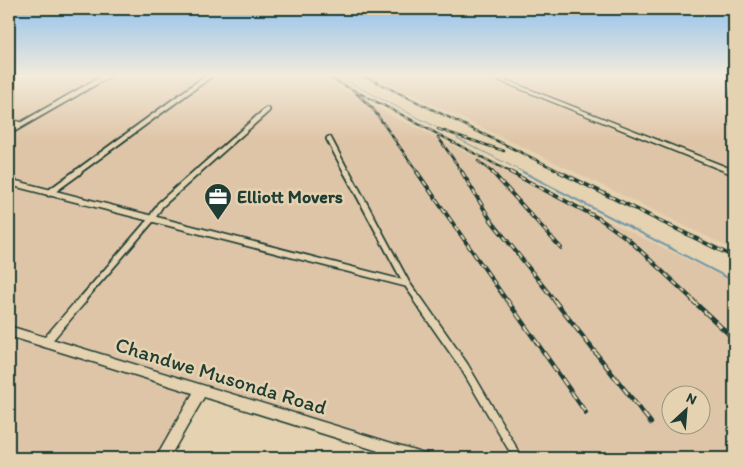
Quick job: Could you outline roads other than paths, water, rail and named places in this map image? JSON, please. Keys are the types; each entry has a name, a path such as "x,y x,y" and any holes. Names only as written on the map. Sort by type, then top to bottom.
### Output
{"street":[{"path":"9,132 70,97"},
{"path":"48,193 180,97"},
{"path":"543,97 734,173"},
{"path":"45,343 150,220 154,212 268,110"},
{"path":"9,121 21,125"},
{"path":"329,139 407,284 464,366 518,458"},
{"path":"9,182 150,220 407,284"},
{"name":"Chandwe Musonda Road","path":"9,331 201,390 382,452 422,458"},
{"path":"162,458 201,390"}],"waterway":[{"path":"377,97 436,127"},
{"path":"457,138 525,173"},
{"path":"523,172 734,281"}],"railway":[{"path":"360,97 373,109 418,173"},
{"path":"367,97 412,120"},
{"path":"407,97 563,173"},
{"path":"405,117 512,173"},
{"path":"438,129 504,151"},
{"path":"438,137 463,173"},
{"path":"478,161 493,173"},
{"path":"417,172 507,301"},
{"path":"462,172 490,219 555,301"},
{"path":"510,172 600,219 629,240 694,301"},
{"path":"560,172 734,257"},
{"path":"493,173 561,248"},
{"path":"507,300 586,413"},
{"path":"554,300 651,423"},
{"path":"692,300 734,339"}],"place":[{"name":"Elliott Movers","path":"218,221"}]}
